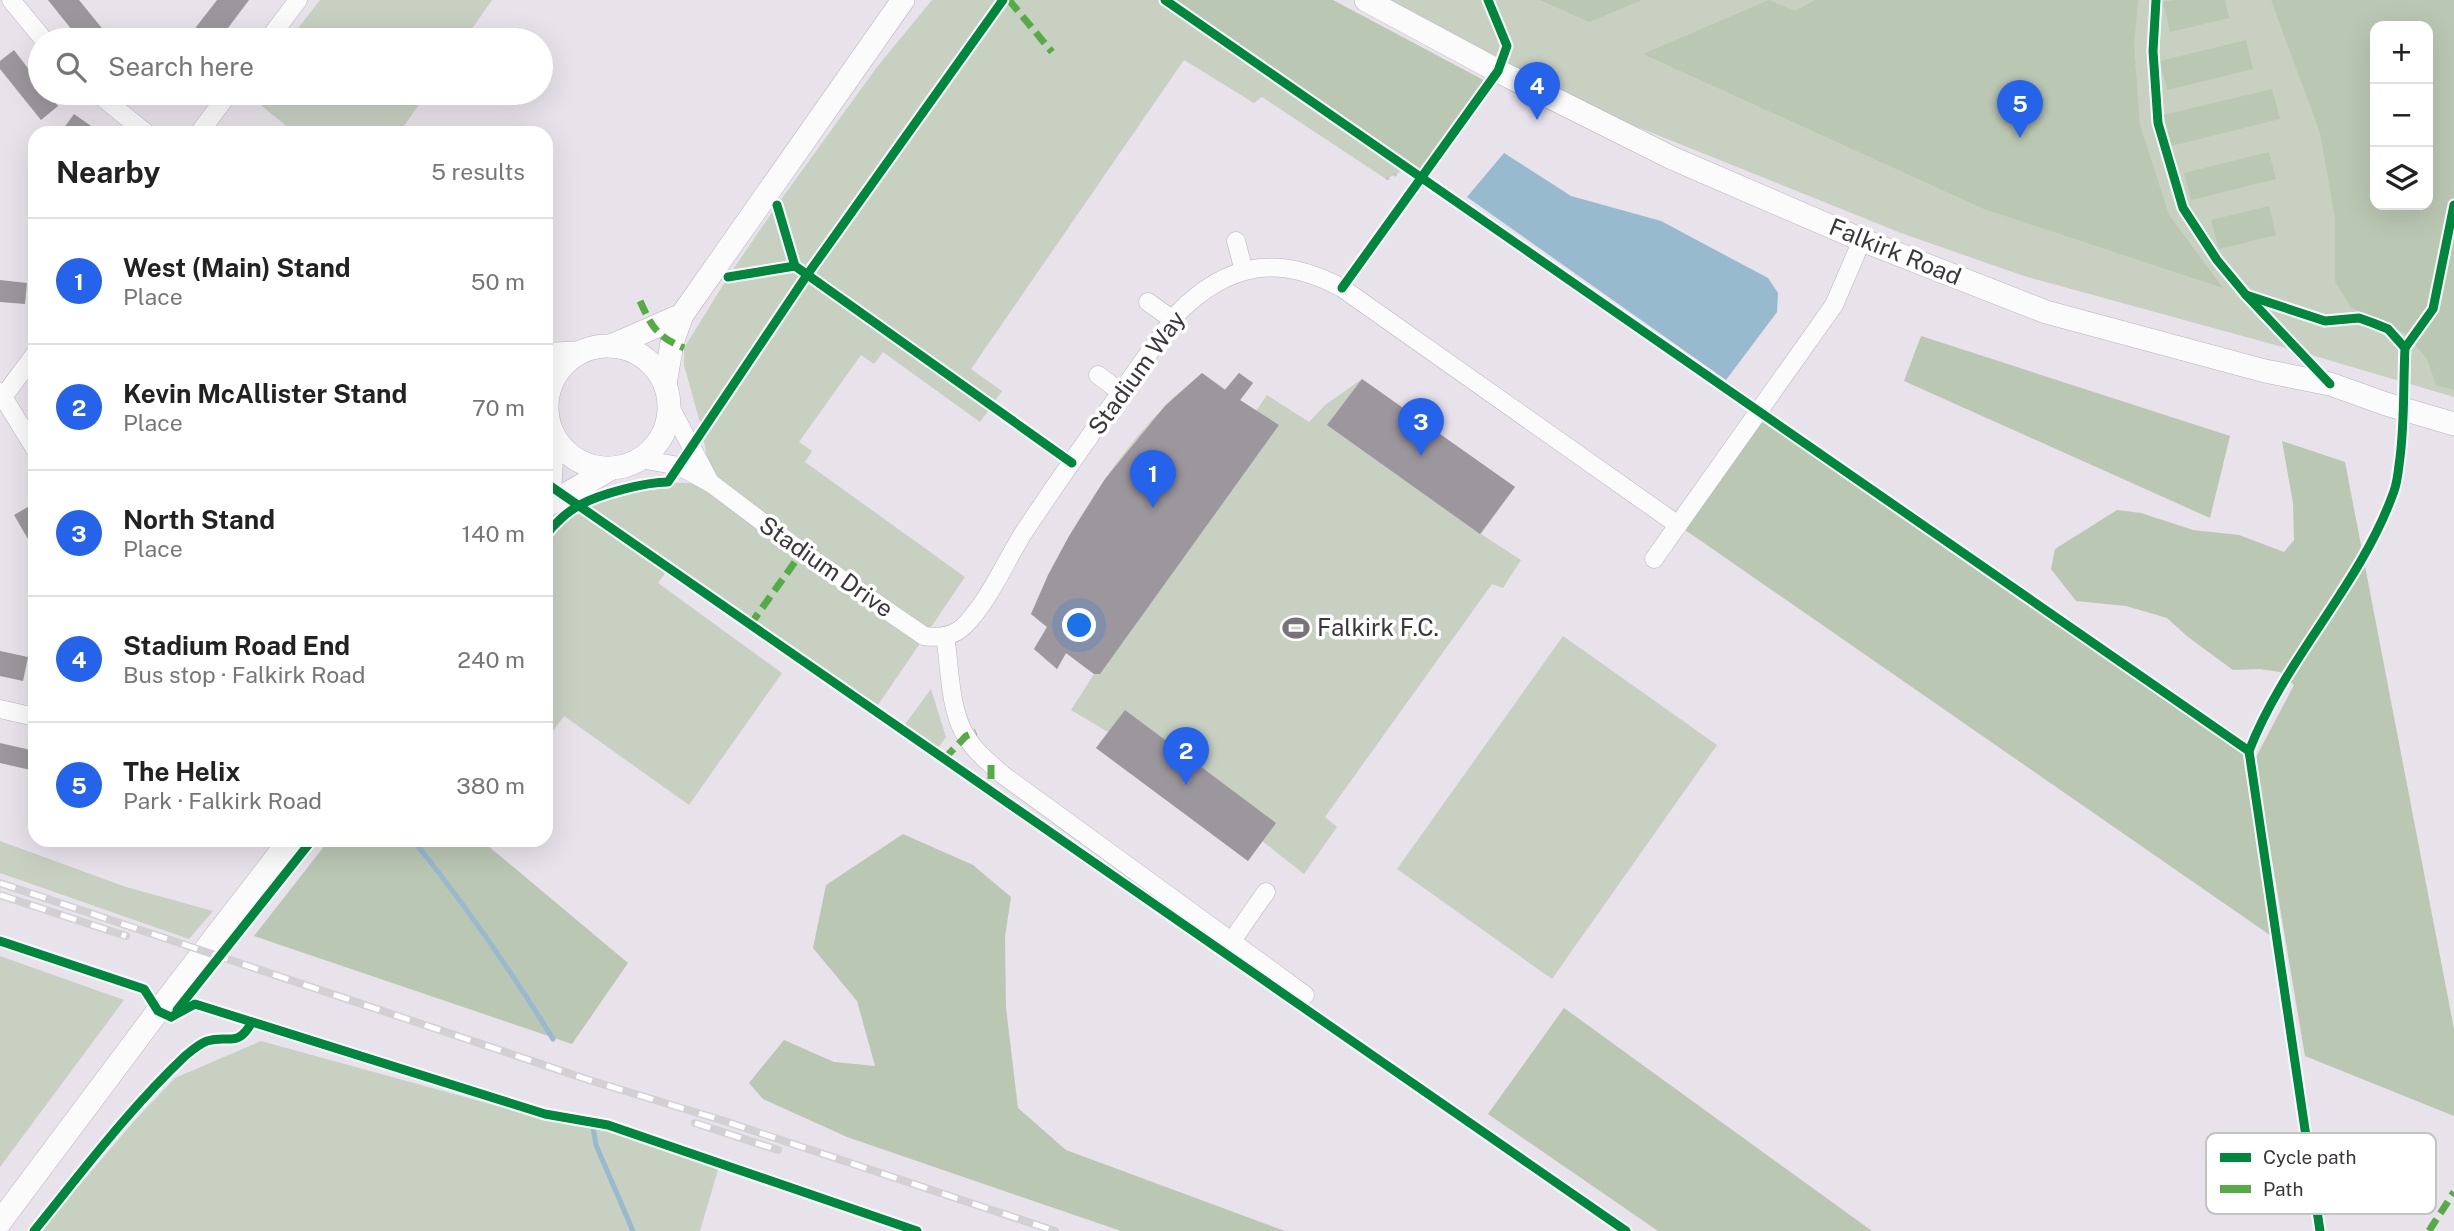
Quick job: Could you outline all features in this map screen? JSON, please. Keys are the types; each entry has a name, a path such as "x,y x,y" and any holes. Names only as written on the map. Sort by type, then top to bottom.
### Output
{"main road":[{"path":"553,430 562,449 576,460 592,467 610,469 626,466 653,449 662,436 667,421 672,343 682,315 902,0"},
{"name":"Falkirk Road","path":"1366,0 1498,71 1672,158 1862,240 2046,312 2265,371 2330,384 2454,424"},
{"path":"553,381 568,360 585,350 611,346 653,330 682,315"},
{"path":"611,346 628,349 643,357 656,369 667,394"},
{"path":"553,501 610,469"},
{"path":"0,1222 285,847"}],"street":[{"path":"11,0 34,28"},
{"path":"277,28 298,0"},
{"path":"112,105 137,126"},
{"path":"204,126 220,105"},
{"path":"1654,559 1834,305 1862,240"},
{"path":"1236,241 1244,271"},
{"name":"Stadium Way","path":"945,636 964,626 999,578 1022,535 1173,320 1189,302 1225,278 1261,267 1284,267 1316,276 1342,288 1678,525"},
{"path":"1147,302 1173,320"},
{"path":"553,352 585,350"},
{"path":"28,363 1,397 28,438"},
{"path":"1098,375 1122,393"},
{"name":"Stadium Drive","path":"667,394 702,469 712,484"},
{"name":"Stadium Drive","path":"640,459 678,466 712,484 802,552 924,636 945,636"},
{"path":"945,636 957,713 963,732 981,757 1305,995"},
{"path":"0,709 28,715"},
{"path":"1231,942 1266,892"}],"path":[{"path":"1386,179 1408,168"}],"shaded area":[{"path":"320,0 492,0 472,28 298,28"},
{"path":"932,0 1164,0 1408,168 1386,179 1262,97 1254,103 1184,60 971,369 1002,391 980,422 883,352 874,364 861,355 799,442 812,451 805,462 965,577 874,711 668,569 658,583 782,673 689,805 564,716 553,731 553,529 578,506 590,500 655,482 712,484 702,430 684,365 684,348 777,205 877,67"},
{"path":"1383,0 2454,0 2454,397 2024,276 1901,233 1498,71"},
{"path":"260,105 419,105 404,126 286,126"},
{"path":"1202,373 1225,389 1239,373 1253,383 1240,401 1256,411 1267,395 1309,422 1325,405 1362,379 1515,487 1481,534 1521,560 1503,588 1492,584 1325,817 1337,827 1304,874 1262,841 1248,861 1096,748 1108,732 1071,710 1094,674 1066,653 1057,669 1034,649 1047,627 1031,614 1058,558 1089,504 1144,429"},
{"path":"1563,636 1717,745 1552,979 1397,869"},
{"path":"931,689 946,737 936,751 903,727"},
{"path":"0,841 126,887 213,911 189,939 0,873"},
{"path":"0,956 124,1000 0,1167"},
{"path":"261,1041 537,1117 592,1122 720,1163 700,1231 40,1231 136,1119 175,1078"}],"green space":[{"path":"1164,0 1333,0 1489,83 1421,177"},
{"path":"1540,0 1642,0 1589,22"},
{"path":"1769,0 1795,11 1815,0 2138,0 2134,46 2140,125 2169,215 2223,288 1984,209 1643,54"},
{"path":"2225,0 2229,18 2170,32 2163,2"},
{"path":"2271,0 2454,0 2454,390 2436,385 2427,359 2405,333 2351,308 2335,281 2335,219 2320,133"},
{"path":"2246,40 2253,69 2167,90 2160,61"},
{"path":"2272,89 2280,119 2171,146 2164,115"},
{"path":"2269,152 2276,179 2191,200 2184,173"},
{"path":"2269,206 2276,235 2219,249 2211,220"},
{"path":"1921,336 2230,436 2210,518 1904,381"},
{"path":"1760,410 2249,751 2277,940 1678,525"},
{"path":"2282,441 2345,462 2454,1029 2454,1116 2305,1056 2255,759 2294,685 2280,672 2260,669 2233,670 2167,618 2126,606 2076,601 2051,569 2055,549 2117,510 2141,513 2193,530 2239,535 2284,552 2294,540 2293,503"},
{"path":"903,834 973,865 1011,897 1005,937 1006,1008 1018,1108 1066,1150 1285,1231 1121,1231 847,1137 763,1099 749,1083 784,1040 834,1062 875,1066 857,1001 813,948 826,885"},
{"path":"324,847 489,847 628,963 572,1044 254,936"},
{"path":"1564,1008 1872,1231 1658,1231 1488,1114"}],"water":[{"path":"1504,153 1571,196 1661,221 1768,278 1778,293 1777,312 1726,380 1467,197"}],"building":[{"path":"48,0 79,0 102,28 70,28"},
{"path":"217,0 249,0 228,28 195,28"},
{"path":"14,50 28,68 28,104 0,69 0,61"},
{"path":"29,105 57,105 58,106 41,120"},
{"path":"74,114 91,126 65,126"},
{"path":"0,280 27,283 25,304 0,302"},
{"path":"1202,373 1225,390 1239,373 1253,383 1240,400 1279,425 1100,674 1094,674 1066,653 1057,669 1034,649 1047,627 1031,614 1048,575 1105,479 1165,406"},
{"path":"1362,379 1515,487 1480,534 1327,425"},
{"path":"28,507 28,539 14,515"},
{"path":"0,651 28,657 23,681 0,676"},
{"path":"1125,710 1276,823 1248,861 1096,748"},
{"path":"0,743 28,749 28,769 0,763"}],"waterway":[{"path":"418,847 486,937 553,1039"},
{"path":"592,1122 596,1145 633,1231"}],"railway":[{"path":"0,883 589,1080 721,1120 1055,1231"},
{"path":"0,895 126,936"},
{"path":"695,1123 778,1150"}],"marked path":[{"path":"1009,0 1052,52"},
{"path":"640,301 656,330 684,348"},
{"path":"750,625 802,552"},
{"path":"944,759 966,736 976,732"},
{"path":"991,765 991,792"},
{"path":"2429,1231 2454,1192"}],"cycle path":[{"path":"553,527 566,514 588,501 635,486 668,482 807,275 1003,0"},
{"path":"1165,0 2249,751"},
{"path":"1342,288 1498,71 1507,46 1488,0"},
{"path":"2156,0 2153,51 2158,123 2183,208 2217,260 2246,295 2330,384"},
{"path":"728,277 795,266 777,205"},
{"path":"2405,348 2433,309 2454,205"},
{"path":"795,266 1072,463"},
{"path":"2246,295 2325,321 2359,318 2388,329 2405,348 2402,436 2394,491 2362,558 2282,684 2249,751 2306,1133"},
{"path":"553,488 1626,1231"},
{"path":"177,1010 306,847"},
{"path":"0,941 144,989 158,1011 171,1017"},
{"path":"171,1017 195,1004 545,1114 608,1125 917,1231"},
{"path":"34,1231 125,1119 164,1076 198,1046 215,1039 237,1038 252,1022"},
{"path":"2317,1214 2320,1231"}],"place":[{"name":"Stadium Road End","path":"1537,120"},
{"name":"The Helix","path":"2020,138"},
{"name":"North Stand","path":"1421,456"},
{"name":"West (Main) Stand","path":"1153,508"},
{"name":"Falkirk F.C.","path":"1296,628"},
{"name":"Kevin McAllister Stand","path":"1186,785"}]}
